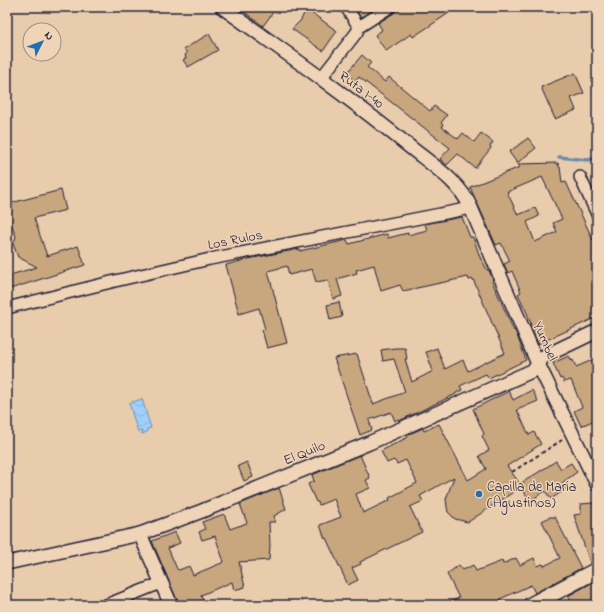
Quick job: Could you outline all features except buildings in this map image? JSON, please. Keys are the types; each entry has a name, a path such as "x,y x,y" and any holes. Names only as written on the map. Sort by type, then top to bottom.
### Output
{"main road":[{"path":"531,605 597,570"}],"street":[{"name":"Ruta I-40","path":"222,7 321,78 387,128 456,184 472,208"},
{"path":"346,7 359,27"},
{"path":"321,78 357,32 359,27 390,7"},
{"path":"580,177 597,214"},
{"name":"Los Rulos","path":"7,308 210,259 472,208"},
{"name":"Yumbel","path":"472,208 538,364 597,484"},
{"name":"El Quilo","path":"7,563 140,534 202,511 369,443 534,370 543,357 597,331"},
{"path":"140,534 171,605"},
{"path":"106,605 161,583"}],"path":[{"path":"512,472 572,434"}],"water":[{"path":"142,399 151,428 147,429 147,432 142,434 142,431 138,432 129,403"}],"waterway":[{"path":"559,157 588,160 597,158"}],"place":[{"name":"Capilla de María (Agustinos)","path":"479,494"}]}
